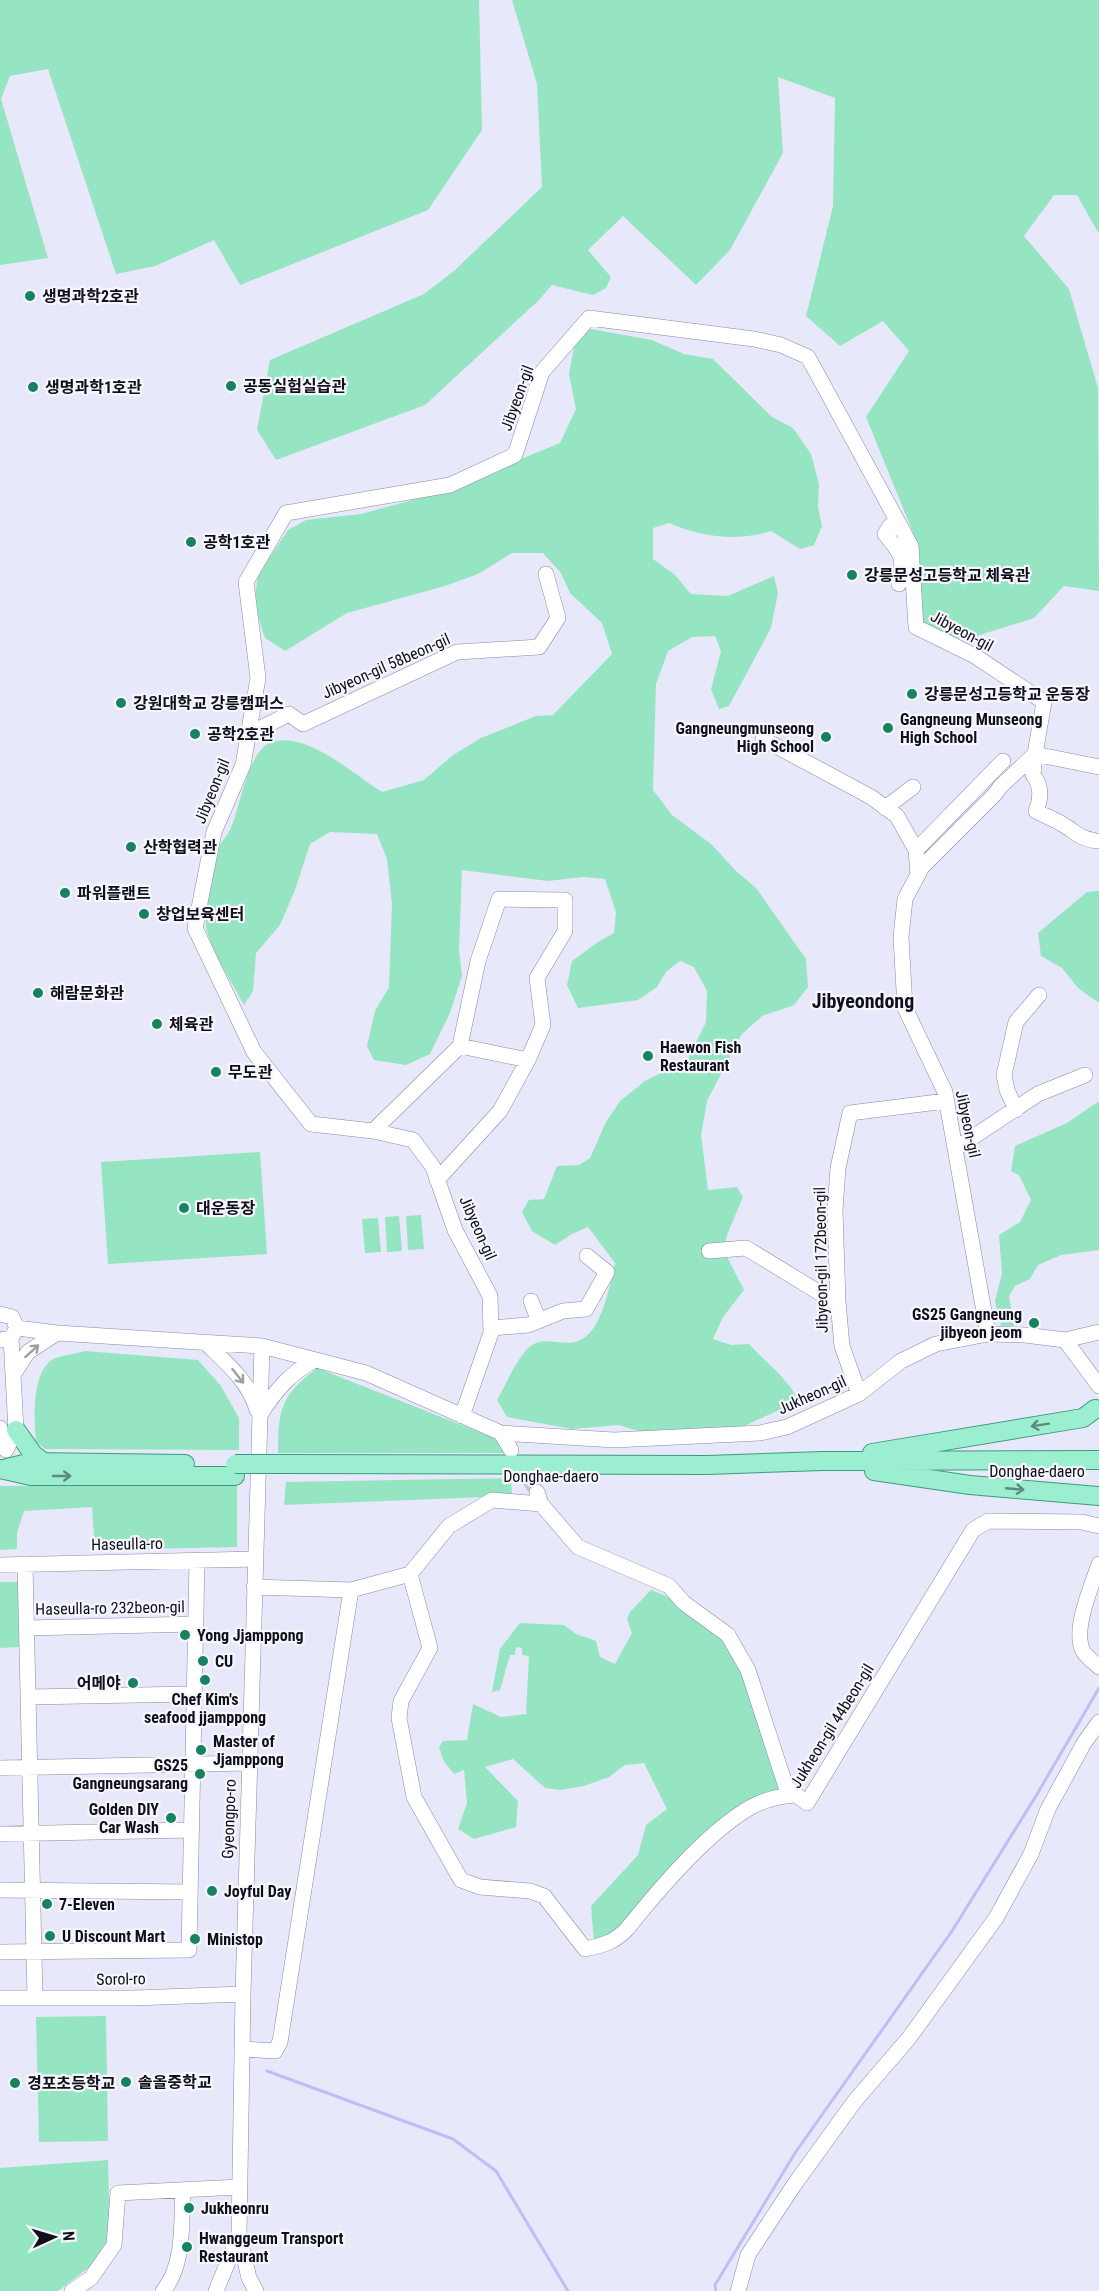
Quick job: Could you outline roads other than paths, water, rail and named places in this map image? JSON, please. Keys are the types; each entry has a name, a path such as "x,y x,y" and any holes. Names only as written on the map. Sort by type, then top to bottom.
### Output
{"main road":[{"path":"823,1461 1083,1418 1097,1411"},
{"path":"8,1429 43,1462"},
{"name":"Donghae-daero","path":"2,1469 31,1476 235,1470 706,1465 823,1461 1099,1460"},
{"name":"Donghae-daero","path":"2,1469 32,1462 43,1462 235,1470"},
{"name":"Donghae-daero","path":"284,1470 599,1476 1099,1470"},
{"path":"874,1472 1096,1498"}],"street":[{"name":"Jibyeon-gil","path":"462,1416 491,1333 490,1296 455,1230 433,1167 413,1140 373,1131 311,1124 254,1052 195,928 214,832 243,765 258,678 246,582 286,513 450,484 515,455 542,372 589,318 754,339 781,345 808,357 911,546 916,627 975,656 1044,702 1035,754 922,867 905,899 901,937 905,1008 945,1092 988,1334"},
{"path":"899,584 903,568 902,554 885,534 890,526 896,526 902,530"},
{"name":"Jibyeon-gil 58beon-gil","path":"249,734 289,714 303,724 457,652 539,647 558,618 546,574"},
{"path":"763,739 871,797 897,816 916,850 918,875"},
{"path":"1096,841 1080,838 1062,823 1036,811 1040,792 1038,782 1033,775 1035,754 1099,767"},
{"path":"916,850 1003,761"},
{"path":"885,808 913,787"},
{"path":"373,1131 460,1046 478,961 499,899 565,900 565,931 537,978 543,1025 528,1060 500,1111 437,1180"},
{"path":"1016,1110 1007,1090 1004,1075 1016,1022 1039,995"},
{"path":"460,1046 528,1060"},
{"path":"955,1149 1038,1094 1085,1075"},
{"name":"Jibyeon-gil 172beon-gil","path":"859,1394 842,1346 838,1304 835,1210 838,1168 850,1113 946,1101"},
{"path":"709,1251 746,1248 838,1304"},
{"path":"491,1328 528,1325 563,1311 586,1309 607,1272 587,1256"},
{"path":"531,1301 539,1321"},
{"path":"0,1314 12,1317 9,1335 13,1375 2,1469"},
{"path":"1097,1411 1094,1396 1099,1387 1065,1340 1099,1332"},
{"path":"9,1335 57,1333 262,1346 366,1373 501,1433 511,1450"},
{"path":"13,1375 28,1352 57,1333"},
{"name":"Jukheon-gil","path":"501,1433 614,1440 760,1433 788,1427 859,1394 901,1361 936,1344 988,1334 1025,1335 1065,1340"},
{"path":"205,1342 236,1372 253,1398 259,1417"},
{"name":"Gyeongpo-ro","path":"256,2291 249,2278 239,2235 243,1994 262,1346"},
{"path":"259,1417 276,1390 289,1377 315,1360"},
{"name":"Jukheon-gil 44beon-gil","path":"410,1574 449,1526 492,1500 539,1498 578,1547 669,1586 684,1603 728,1635 748,1670 786,1787 807,1803 973,1530 988,1521 1082,1522 1099,1526"},
{"name":"Haseulla-ro","path":"0,1565 255,1559"},
{"path":"0,1952 189,1950 197,1561"},
{"name":"Haseulla-ro 232beon-gil","path":"25,1564 35,1997"},
{"path":"1099,1564 1081,1619 1080,1639 1083,1651 1099,1667"},
{"path":"255,1587 351,1590 410,1574 430,1648 401,1701 399,1718 414,1797 461,1880 480,1887 530,1891 544,1896 585,1949 615,1941 696,1852 738,1816 753,1806 783,1796 795,1795"},
{"path":"243,2049 275,2051 280,2042 351,1590"},
{"name":"Haseulla-ro 232beon-gil","path":"27,1628 195,1624"},
{"path":"28,1696 194,1694"},
{"path":"738,2291 748,2255 794,2184 854,2102 909,2038 996,1917 1031,1854 1048,1809 1084,1743 1099,1722"},
{"path":"0,1768 249,1763"},
{"path":"0,1834 191,1830"},
{"path":"0,1890 190,1892"},
{"name":"Sorol-ro","path":"0,1998 135,1998 243,1994"},
{"path":"72,2291 91,2278 114,2245 118,2193 240,2187"},
{"path":"163,2291 171,2282 178,2260 183,2190"},
{"path":"216,2291 239,2235"}],"waterway":[{"path":"716,2291 715,2285 795,2153 952,1931 1036,1796 1099,1688"},
{"path":"267,2071 453,2139 496,2171 568,2291"}],"tunnel":[{"path":"516,1458 537,1492"}],"place":[{"name":"생명과학2호관","path":"30,296"},
{"name":"공동실험실습관","path":"231,386"},
{"name":"생명과학1호관","path":"33,387"},
{"name":"공학1호관","path":"191,542"},
{"name":"강릉문성고등학교 체육관","path":"852,575"},
{"name":"강릉문성고등학교 운동장","path":"912,694"},
{"name":"강원대학교 강릉캠퍼스","path":"121,703"},
{"name":"Gangneung Munseong High School","path":"888,728"},
{"name":"공학2호관","path":"195,734"},
{"name":"Gangneungmunseong High School","path":"826,737"},
{"name":"산학협력관","path":"131,847"},
{"name":"파워플랜트","path":"65,893"},
{"name":"창업보육센터","path":"144,914"},
{"name":"해람문화관","path":"38,993"},
{"name":"체육관","path":"157,1024"},
{"name":"Haewon Fish Restaurant","path":"648,1056"},
{"name":"무도관","path":"216,1072"},
{"name":"대운동장","path":"184,1208"},
{"name":"GS25 Gangneung jibyeon jeom","path":"1034,1323"},
{"name":"Yong Jjamppong","path":"185,1635"},
{"name":"CU","path":"203,1661"},
{"name":"Chef Kim's seafood jjamppong","path":"205,1680"},
{"name":"어메야","path":"133,1683"},
{"name":"Master of Jjamppong","path":"201,1750"},
{"name":"GS25 Gangneungsarang","path":"200,1774"},
{"name":"Golden DIY Car Wash","path":"171,1818"},
{"name":"Joyful Day","path":"212,1891"},
{"name":"7-Eleven","path":"47,1904"},
{"name":"U Discount Mart","path":"50,1936"},
{"name":"Ministop","path":"195,1939"},
{"name":"솔올중학교","path":"126,2082"},
{"name":"경포초등학교","path":"15,2083"},
{"name":"Jukheonru","path":"189,2208"},
{"name":"Hwanggeum Transport Restaurant","path":"187,2247"}],"district":[{"name":"Jibyeondong","path":"863,1001"}]}
